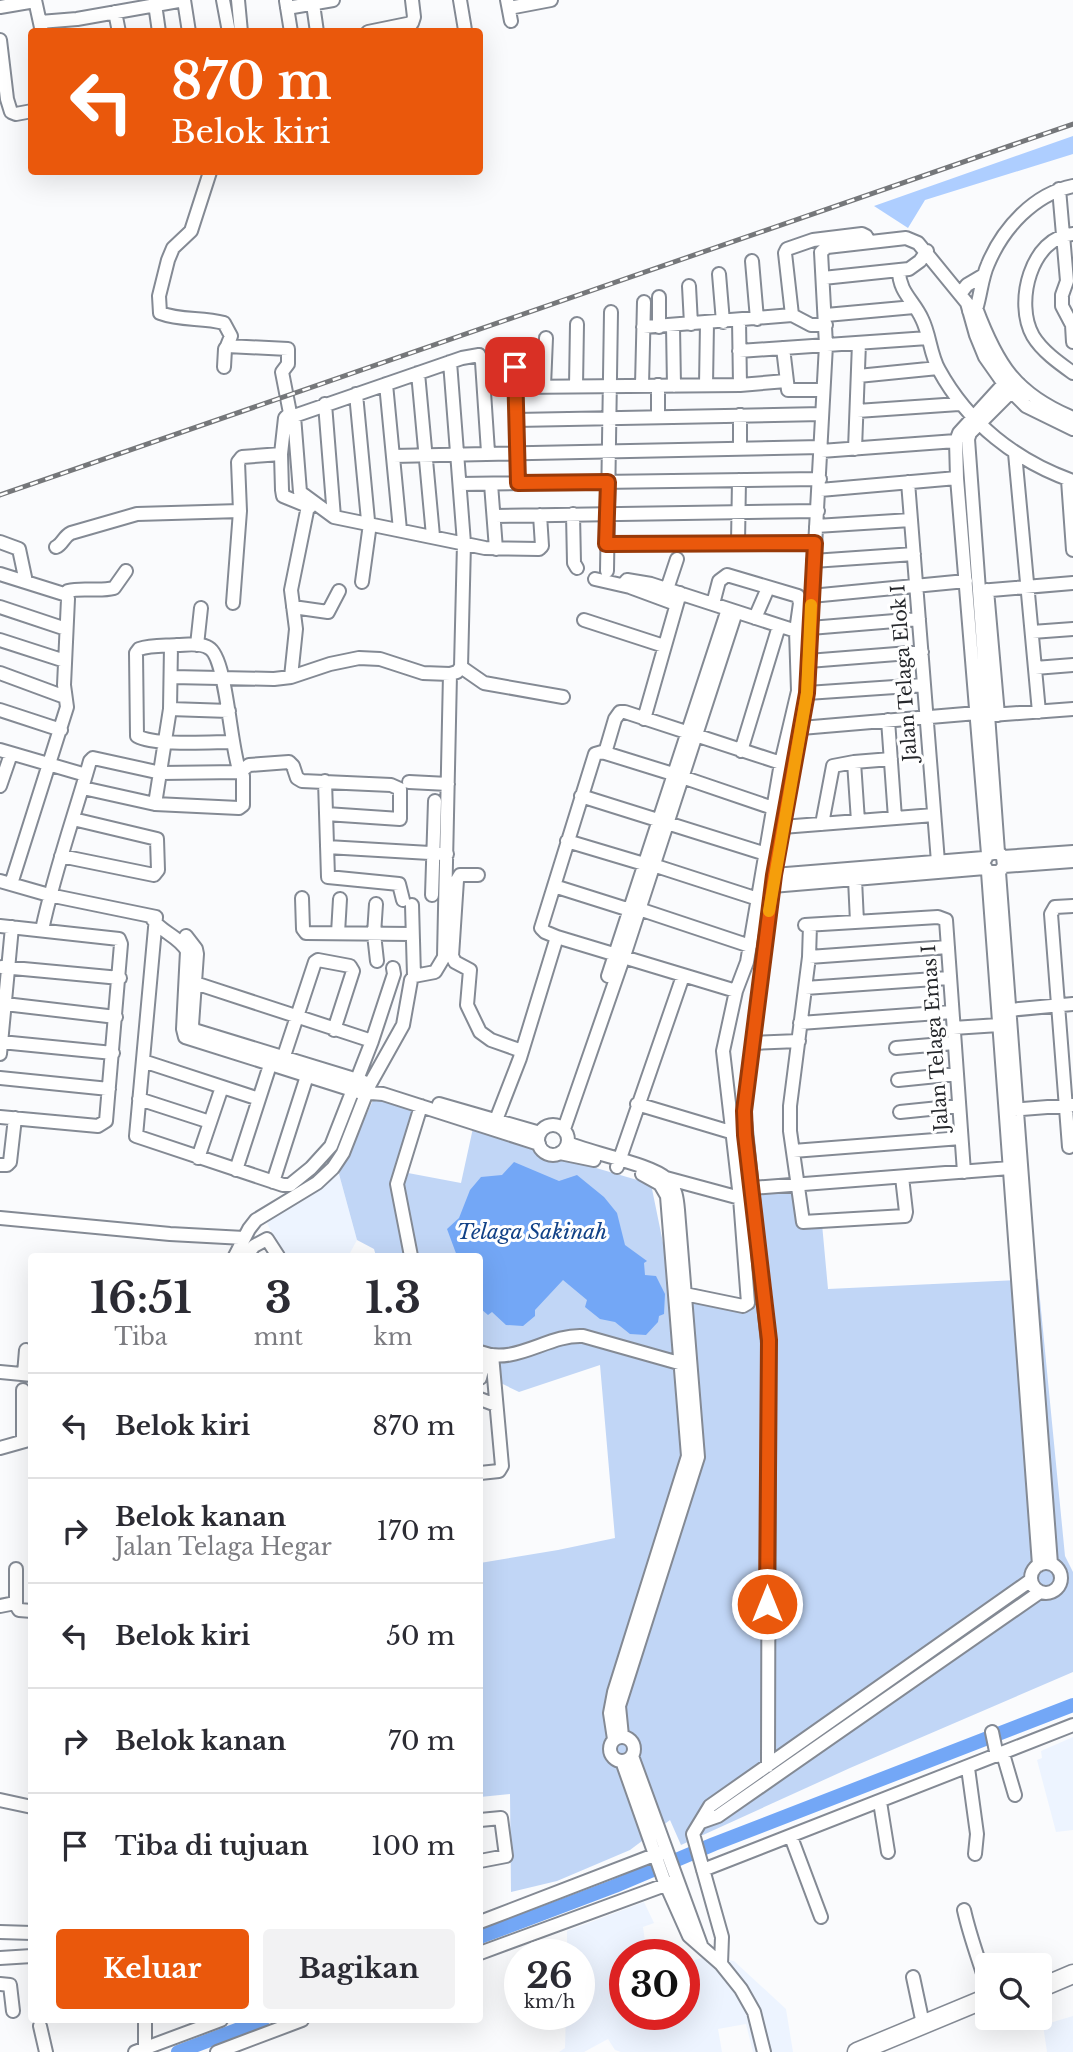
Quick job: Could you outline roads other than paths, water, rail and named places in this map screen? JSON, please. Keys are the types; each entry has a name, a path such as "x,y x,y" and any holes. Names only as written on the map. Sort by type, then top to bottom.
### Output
{"highway":[{"path":"1052,1972 1073,1963"},
{"path":"1052,1983 1073,1974"},
{"path":"857,2052 975,2003"},
{"path":"886,2052 975,2015"}],"street":[{"path":"19,2 41,27 79,25 115,12 184,0 188,28"},
{"path":"223,0 228,28"},
{"path":"237,0 240,28"},
{"path":"290,28 286,4 313,4 332,0"},
{"path":"388,28 412,23 412,0"},
{"path":"460,0 465,28"},
{"path":"509,10 551,0"},
{"path":"155,4 158,28"},
{"path":"313,4 316,28"},
{"path":"115,12 118,28"},
{"path":"0,40 3,100 13,113 28,111"},
{"path":"209,175 191,231 171,252 159,303 160,313 163,314 182,319 201,318 224,323 230,336 225,349 224,367"},
{"path":"968,304 988,263 1012,226 1033,205 1059,189 1073,186"},
{"path":"1059,189 1068,234 1070,271 1062,295 1062,306 1072,325 1073,342"},
{"path":"792,315 785,253 787,249 813,240 862,234 869,242"},
{"path":"1068,234 1053,240 1042,253 1025,289 1024,305 1032,335 1073,373"},
{"path":"768,1766 769,1353 744,1111 773,881 807,693 827,345 820,254 824,248 906,238 918,243 968,304 1011,384 1026,406 1073,429"},
{"path":"823,278 899,271 914,265 927,251"},
{"path":"752,261 757,319"},
{"path":"899,271 901,288 922,317 938,368 960,404 975,421 1015,453 1070,480 1073,550"},
{"path":"719,274 723,322"},
{"path":"968,304 967,285 984,275"},
{"path":"689,286 691,324"},
{"path":"659,297 659,327"},
{"path":"642,385 643,302"},
{"path":"643,327 792,315 811,325 826,320 914,307"},
{"path":"607,571 611,312"},
{"path":"739,320 740,385"},
{"path":"706,385 707,323"},
{"path":"576,386 577,324"},
{"path":"673,326 674,386"},
{"path":"544,386 546,338"},
{"path":"739,351 928,338"},
{"path":"855,449 859,343"},
{"path":"227,346 287,348 289,358 282,372 282,381 291,410 300,492 334,517 453,548 541,549 540,515"},
{"path":"515,346 518,483"},
{"path":"783,348 787,388 792,392 823,390"},
{"path":"464,548 433,536 332,522 308,506 283,496 281,454 285,418 291,410 326,404 475,355 481,358 488,452"},
{"path":"414,976 435,972 444,957 447,784 464,548 450,362"},
{"path":"858,376 938,368"},
{"path":"418,373 433,536"},
{"path":"516,387 740,385 786,381"},
{"path":"386,384 400,530"},
{"path":"1011,384 1052,410 1073,418"},
{"path":"987,714 966,581 956,442 958,433 975,421 1011,384"},
{"path":"658,386 658,417"},
{"path":"356,394 369,527 362,582"},
{"path":"326,404 334,517"},
{"path":"857,411 960,404"},
{"path":"516,419 822,414"},
{"path":"740,415 740,448"},
{"path":"975,421 968,439 983,591 999,1025 1011,1110 1045,1564"},
{"path":"393,456 740,448 855,449 956,442"},
{"path":"1015,453 1039,712"},
{"path":"233,603 240,511 239,459 281,454"},
{"path":"460,484 739,480 820,484 957,478"},
{"path":"738,543 739,480"},
{"name":"Jalan Telaga Elok I","path":"908,482 938,862"},
{"path":"491,484 496,549"},
{"path":"291,677 296,629 291,590 308,506"},
{"path":"55,547 61,545 65,536 71,533 137,514 240,511"},
{"path":"495,516 818,511"},
{"path":"573,514 574,563 577,568"},
{"path":"816,527 911,520"},
{"path":"0,542 19,549 26,582"},
{"path":"606,544 815,543"},
{"path":"813,561 914,554"},
{"path":"644,719 664,646 674,596 677,559"},
{"path":"127,571 114,588 78,588 68,591 66,707 49,765 5,882 153,919 196,949 192,1025 194,1030 307,1076 355,1085"},
{"path":"0,574 67,595"},
{"path":"679,1293 747,1305 734,1133 723,1051 750,946 781,763 798,691 796,631 800,598 724,576 719,581 713,604"},
{"path":"595,579 713,604 796,631"},
{"path":"811,596 966,581"},
{"path":"983,591 1073,583"},
{"path":"755,618 768,588"},
{"path":"293,607 328,611 339,591"},
{"path":"0,607 66,629"},
{"path":"197,645 201,608"},
{"path":"564,1148 560,1127 635,909 732,610"},
{"path":"810,628 919,618"},
{"path":"584,620 664,646"},
{"path":"741,751 779,626"},
{"path":"1032,632 1073,629"},
{"path":"0,640 65,661"},
{"path":"0,785 6,752 49,765 84,782 155,804 242,807 243,776 215,655 210,648 197,645 144,648 136,653 137,736 141,739 167,741 233,742"},
{"path":"155,804 167,741 172,677 171,646"},
{"path":"808,661 922,652"},
{"path":"172,677 222,680 291,677 359,658 380,659 423,673 456,670 484,683 564,697"},
{"path":"1035,668 1073,665"},
{"path":"0,673 65,697"},
{"path":"807,693 924,685"},
{"path":"170,709 229,711"},
{"path":"801,728 926,717 1073,709"},
{"path":"0,710 61,730"},
{"path":"605,753 618,714 625,712 781,763"},
{"path":"888,720 895,818"},
{"path":"738,988 620,952 557,937 543,931 542,922 593,757 598,752 773,808"},
{"path":"42,930 49,895 90,761 98,758 161,773 240,772 249,765 289,762 297,778 302,781 396,786 400,789 402,817 326,814"},
{"path":"822,824 833,766 891,759"},
{"path":"854,762 858,821"},
{"path":"236,1253 252,1224 317,1182 333,1168 343,1153 369,1089 403,1025 409,985 414,976 407,903 399,884 328,877 326,781"},
{"path":"409,782 447,784"},
{"path":"581,796 766,854"},
{"path":"432,895 435,801"},
{"path":"782,827 934,815"},
{"path":"61,856 154,875 158,870 158,839 73,819"},
{"path":"567,841 758,899"},
{"path":"327,847 447,854"},
{"path":"773,881 855,879 1073,852"},
{"path":"773,881 938,862 1073,861"},
{"path":"994,862 1009,1010 1010,1168 1045,1564"},
{"path":"478,875 460,875 457,880 452,956 455,962 470,970 467,1004 480,1032 491,1040 522,1051"},
{"path":"855,879 857,922"},
{"path":"554,886 750,946"},
{"path":"302,898 304,931 412,934"},
{"path":"338,933 340,900"},
{"path":"376,904 374,934 377,961"},
{"path":"1069,1147 1069,1105 1057,1005 1051,912 1055,907 1073,906"},
{"name":"Jalan Telaga Emas I","path":"809,957 806,925 941,917 946,923 964,1172"},
{"path":"153,919 136,1136 283,1185 290,1185 311,1168 331,1146 372,1041 394,974 393,968"},
{"path":"542,922 683,975 738,988"},
{"path":"0,1126 14,1123 99,1126 106,1121 113,1052 120,978 121,941 6,926 5,1004 1,1048 113,1052"},
{"path":"496,1120 522,1051 557,937"},
{"path":"183,939 188,955 183,1029 185,1037 369,1089 434,1111 539,1138"},
{"path":"902,1177 905,1216 803,1222 790,1106 809,957 948,947"},
{"path":"236,1170 259,1099 278,1063 297,1017 314,962 322,959 350,966 353,971 334,1030"},
{"path":"4,967 120,978"},
{"path":"618,1164 683,975"},
{"path":"806,988 949,978"},
{"path":"195,983 372,1041"},
{"path":"5,1004 116,1017"},
{"path":"1009,1010 1073,1004"},
{"path":"800,1023 952,1012"},
{"path":"953,1028 999,1025"},
{"path":"752,1043 799,1041"},
{"path":"896,1048 954,1043"},
{"path":"143,1061 259,1099"},
{"path":"898,1080 957,1074"},
{"path":"273,1182 307,1076"},
{"path":"0,1078 109,1090"},
{"path":"198,1158 222,1087"},
{"path":"139,1099 211,1122"},
{"path":"434,1111 436,1103 496,1120 539,1138"},
{"path":"637,1104 734,1133"},
{"path":"1011,1110 1069,1105"},
{"path":"410,1253 397,1184 421,1106"},
{"path":"900,1112 959,1106"},
{"path":"0,1116 14,1123"},
{"path":"0,1165 8,1165 10,1162 14,1123"},
{"path":"560,1127 547,1126 539,1138 541,1149 550,1154 564,1148 618,1164 652,1169 676,1195 679,1293 693,1457 619,1706 618,1738 609,1750 616,1760 627,1759"},
{"path":"793,1151 961,1138"},
{"path":"752,1188 1010,1168"},
{"path":"663,1181 740,1198"},
{"path":"0,1218 244,1238"},
{"path":"248,1253 254,1246 267,1239 276,1253"},
{"path":"483,1473 499,1471 502,1466 496,1405 486,1354 512,1354 577,1336 685,1365"},
{"path":"0,1372 28,1374 26,1350"},
{"path":"0,1448 27,1440 23,1390"},
{"path":"483,1400 496,1405"},
{"path":"1045,1564 1058,1568 1061,1575 1056,1590 1048,1593 1040,1592 1031,1580 1032,1571 1045,1564"},
{"path":"16,1569 15,1603 19,1610 28,1611"},
{"path":"721,1964 722,1937 695,1843 694,1830 710,1806 1031,1580"},
{"path":"701,1822 719,1816 1040,1592"},
{"path":"0,1606 15,1603"},
{"path":"702,1866 791,1837 968,1768 996,1744 1073,1725"},
{"path":"618,1738 631,1741 634,1746 627,1759 689,1936 721,1964 741,1989 754,2012 764,2052"},
{"path":"996,1744 1015,1795"},
{"path":"968,1768 977,1834 975,1854"},
{"path":"0,1800 28,1806"},
{"path":"880,1802 888,1852"},
{"path":"483,1820 501,1818 506,1857 483,1861"},
{"path":"791,1837 821,1917"},
{"path":"483,1921 661,1854"},
{"path":"483,1952 671,1881"},
{"path":"964,1910 976,1953"},
{"path":"0,1932 28,1933"},
{"path":"0,1958 28,1956"},
{"path":"913,1977 923,2024"},
{"path":"731,1978 746,2015 756,2052"},
{"path":"7,1980 13,2011"},
{"path":"144,2023 140,2050 213,2023"},
{"path":"183,2023 183,2034"},
{"path":"217,2052 294,2023"},
{"path":"40,2026 46,2052"}],"water":[{"name":"Telaga Sakinah","path":"514,1162 559,1181 577,1175 604,1197 617,1213 625,1245 647,1261 644,1263 645,1275 656,1276 665,1294 664,1314 659,1316 658,1322 646,1335 630,1334 615,1322 600,1319 585,1307 587,1300 563,1280 535,1310 535,1316 523,1326 506,1325 492,1312 488,1315 483,1311 483,1253 456,1253 447,1229 459,1218 470,1190 481,1177 502,1175"}],"waterway":[{"path":"483,1936 1073,1705"},
{"path":"178,2052 255,2023"}],"railway":[{"path":"0,495 1073,124"}]}
